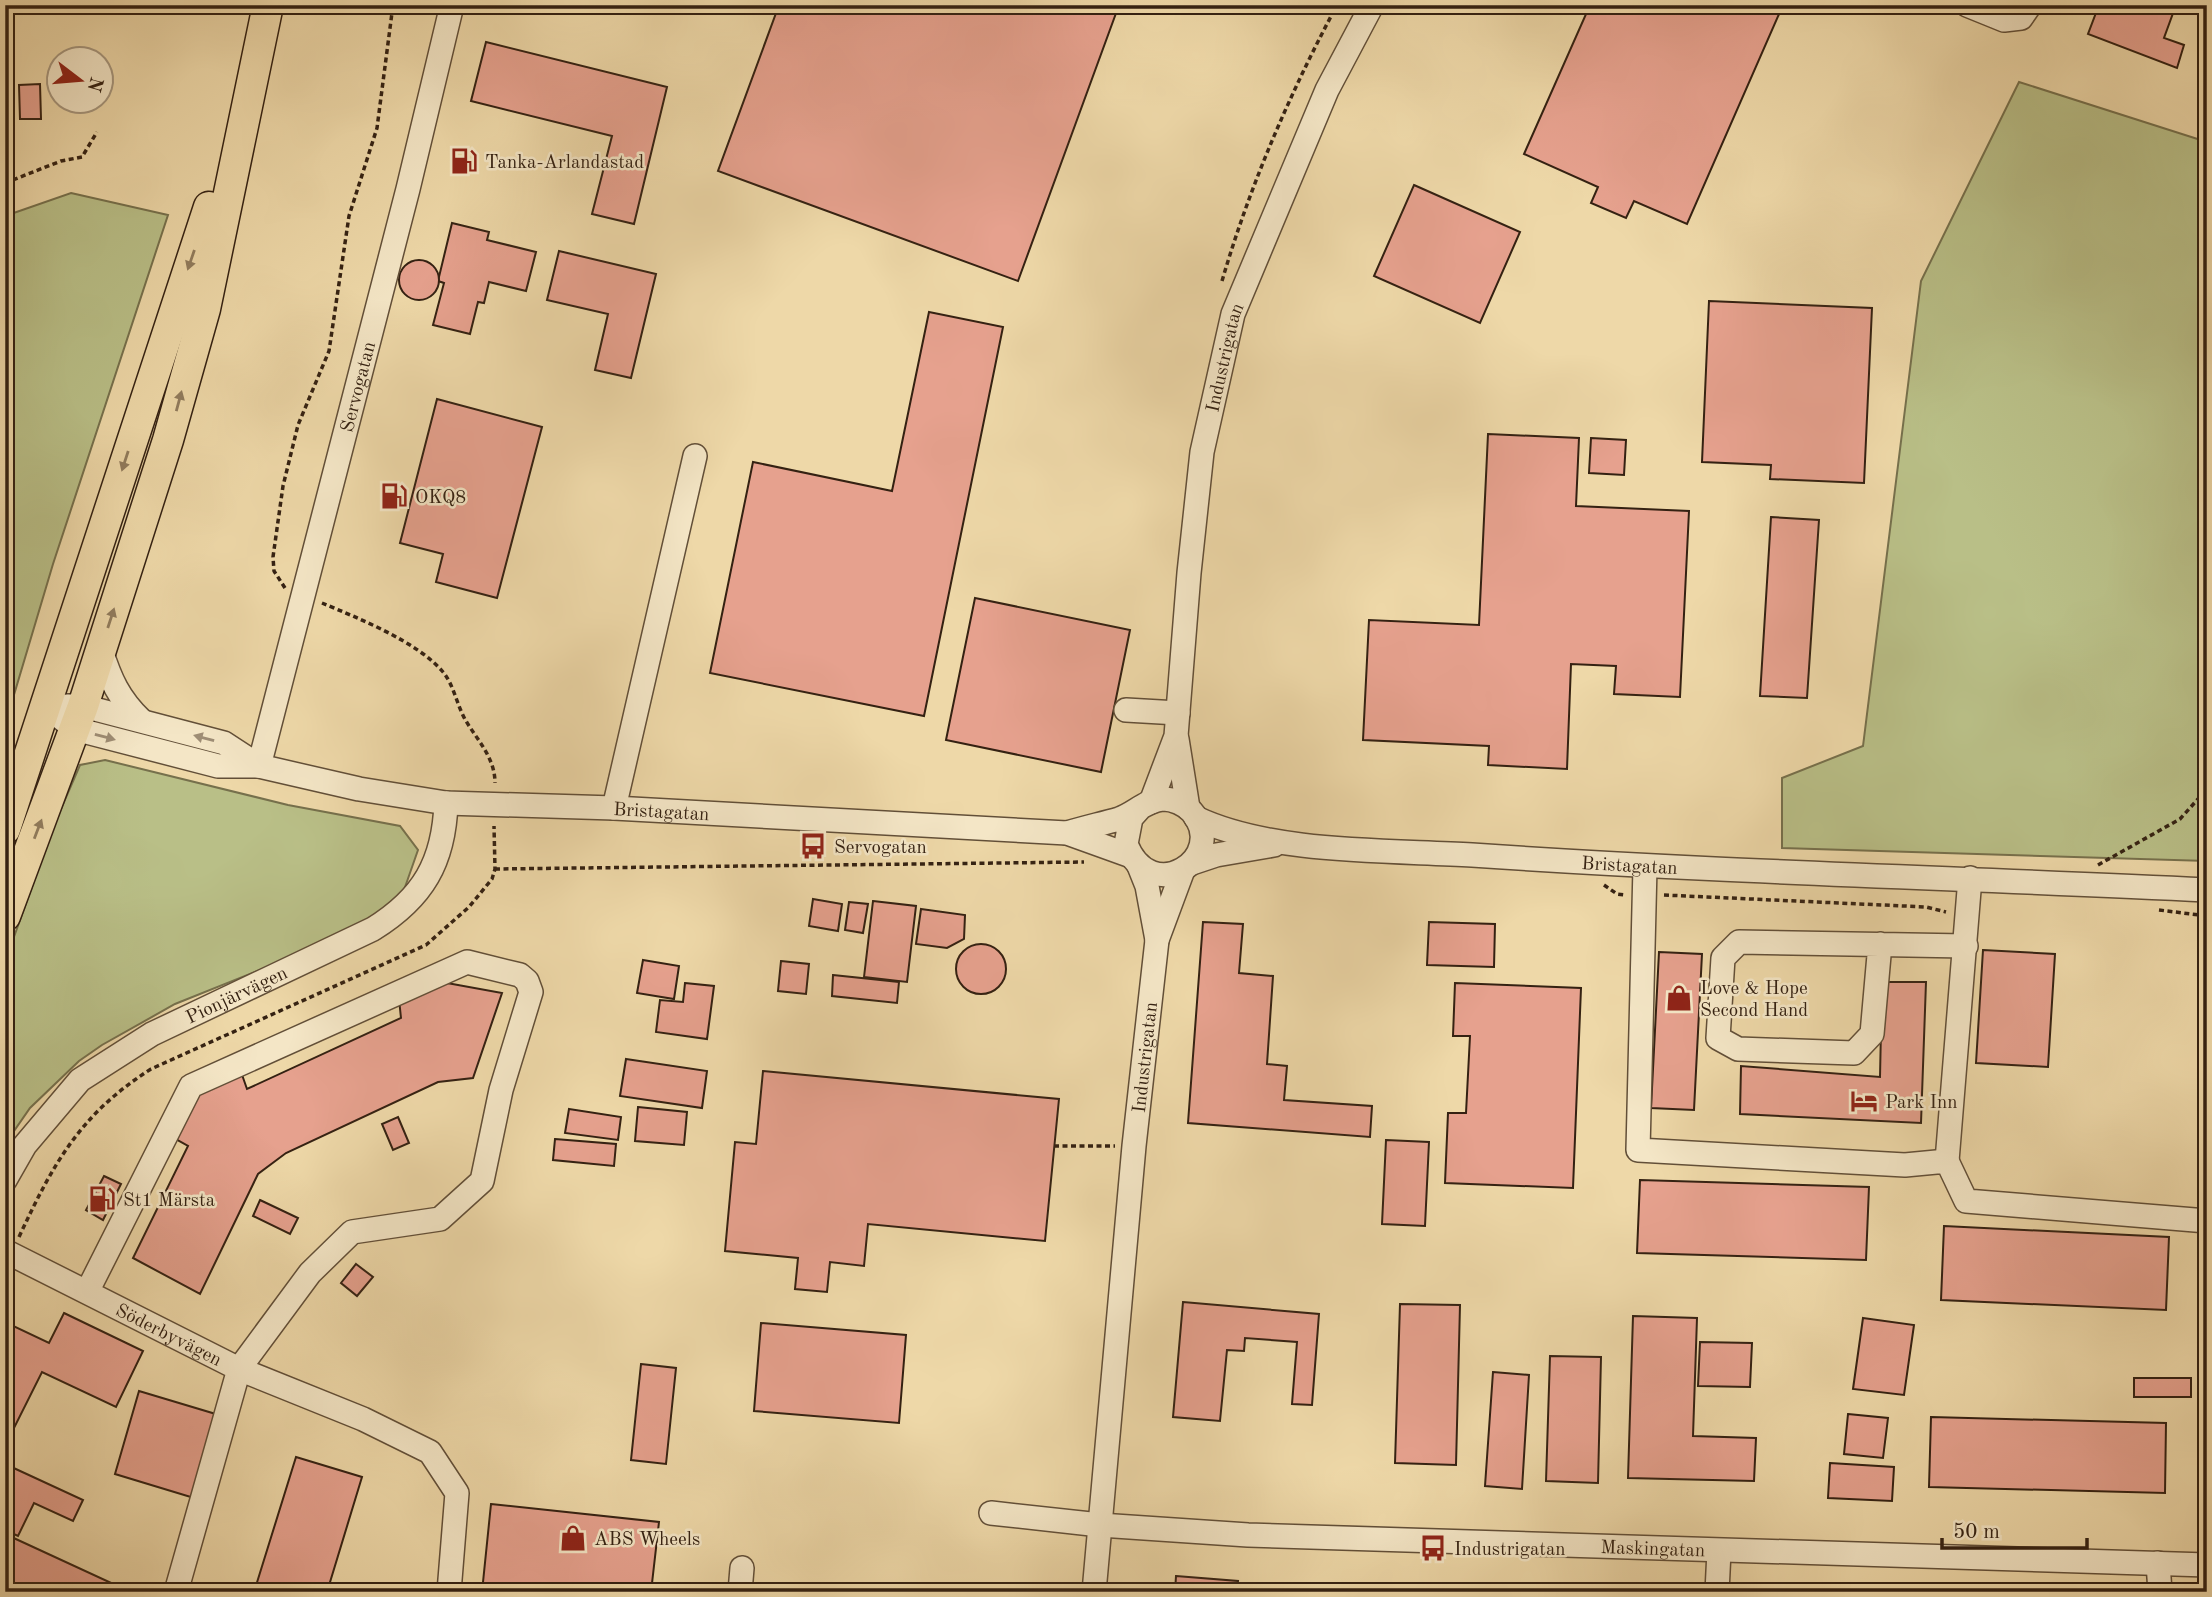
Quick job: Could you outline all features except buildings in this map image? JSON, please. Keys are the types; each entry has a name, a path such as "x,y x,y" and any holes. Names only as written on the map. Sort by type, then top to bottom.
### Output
{"main road":[{"path":"5,916 79,718 168,440 205,309 245,103 268,5"},
{"path":"5,829 175,303 245,103"}],"street":[{"name":"Servogatan","path":"259,766 408,189 452,5"},
{"name":"Industrigatan","path":"1192,813 1177,724 1202,452 1233,314 1327,90 1372,5"},
{"path":"1967,5 2004,20 2021,18 2030,5"},
{"path":"614,808 695,456"},
{"path":"101,650 118,694 144,722"},
{"name":"Bristagatan","path":"46,706 218,766 259,766 359,789 446,803 614,808 1067,833 1121,818 1145,805 1164,799 1223,829 1287,843 1645,867 1970,878 2207,890"},
{"path":"1126,710 1177,724"},
{"name":"Bristagatan","path":"79,718 144,722 225,743 259,766"},
{"name":"Industrigatan","path":"1145,805 1177,724"},
{"name":"Pionjärvägen","path":"5,1180 25,1144 80,1080 152,1034 373,929 396,915 413,898 434,867 445,835 446,803"},
{"path":"1135,861 1126,844 1127,831 1131,818 1145,805"},
{"path":"1187,867 1202,843 1192,813"},
{"name":"Bristagatan","path":"1067,833 1135,861 1160,875 1216,855 1287,843"},
{"name":"Industrigatan","path":"1135,861 1147,886 1157,940"},
{"name":"Industrigatan","path":"1094,1592 1134,1146 1157,940 1187,867"},
{"path":"1645,867 1638,1150 1905,1166 1947,1161"},
{"path":"1970,878 1947,1161 1966,1201 2207,1221"},
{"path":"1880,944 1872,1034 1854,1053 1738,1049 1717,1038 1723,958 1740,942 1880,944 1966,946"},
{"path":"88,1290 191,1086 467,962 520,975 527,981 531,992 501,1090 481,1181 440,1219 352,1232 310,1273 239,1369 363,1419 430,1452 457,1493 449,1592"},
{"name":"Söderbyvägen","path":"5,1251 88,1290 239,1369 176,1592"},
{"name":"Maskingatan","path":"991,1513 1100,1525 1248,1535 2207,1565"},
{"path":"1717,1592 1719,1551"},
{"path":"2158,1563 2160,1592"},
{"path":"740,1592 742,1568"}],"path":[{"path":"393,5 377,128 349,216 329,351 298,425 276,525 274,571 285,588 356,617 433,662 446,674 454,699 494,768 495,869 1096,861"},
{"path":"5,183 61,161 82,157 97,132"},
{"path":"2096,866 2180,819 2207,789"},
{"path":"1593,883 1604,884 1617,894 1646,897 1672,894 1926,907 1968,914"},
{"path":"2151,908 2207,916"},
{"path":"1054,1146 1134,1146"}],"green space":[{"path":"2019,82 2207,142 2207,861 1782,848 1782,778 1863,746 1921,281"},
{"path":"71,193 168,215 53,564 5,725 5,216"},
{"path":"105,760 288,805 400,826 418,850 404,890 362,929 175,1004 102,1045 79,1061 30,1108 5,1144 5,962 54,825 80,765"}],"place":[{"name":"Tanka-Arlandastad","path":"464,161"},
{"name":"OKQ8","path":"394,496"},
{"name":"Servogatan","path":"813,846"},
{"name":"Love & Hope Second Hand","path":"1679,998"},
{"name":"Park Inn","path":"1864,1101"},
{"name":"St1 Märsta","path":"102,1199"},
{"name":"ABS Wheels","path":"573,1538"},
{"name":"Industrigatan","path":"1433,1548"}]}
